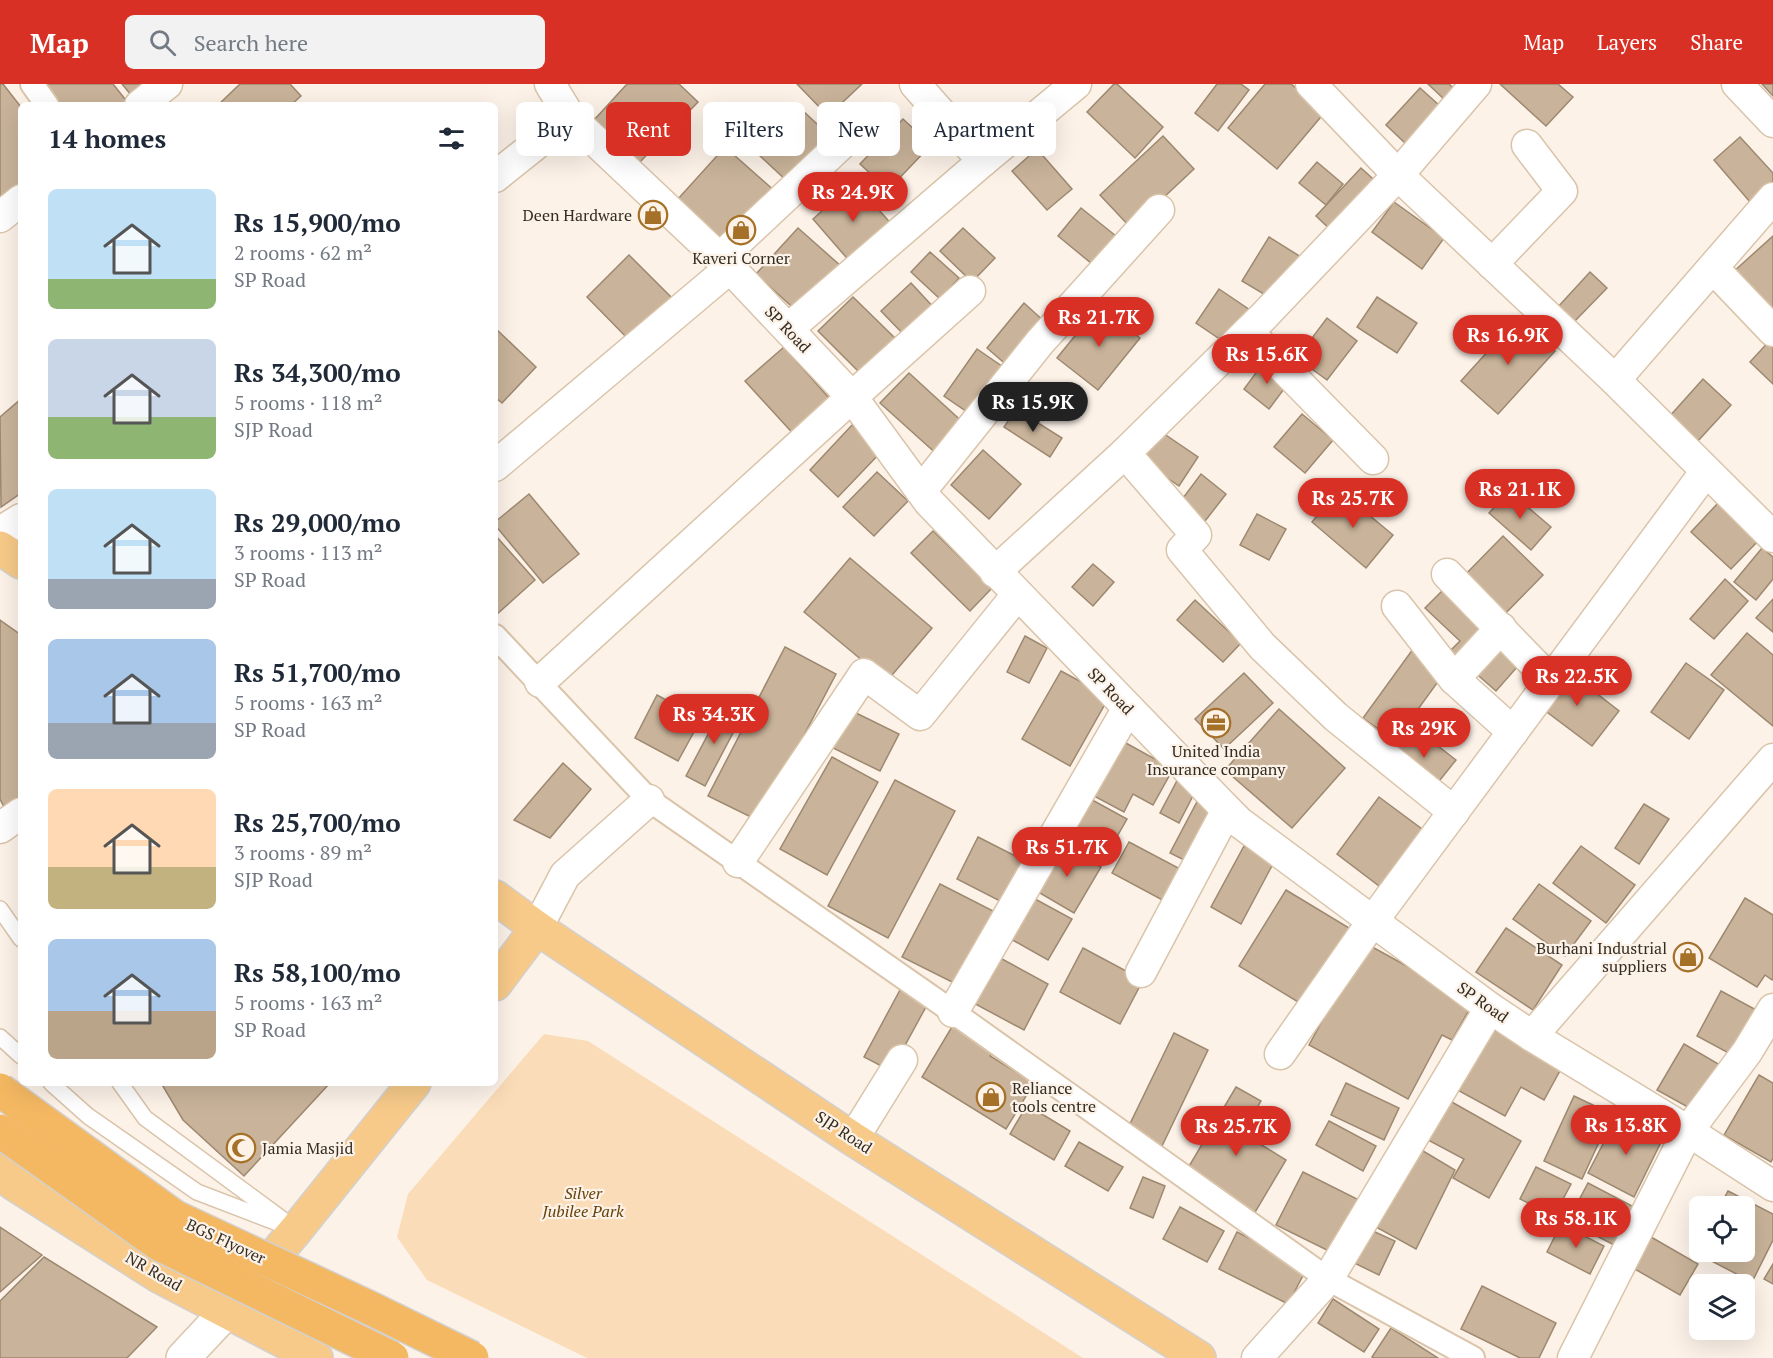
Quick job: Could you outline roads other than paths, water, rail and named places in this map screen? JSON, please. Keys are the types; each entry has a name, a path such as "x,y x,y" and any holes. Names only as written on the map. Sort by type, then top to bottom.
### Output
{"highway":[{"name":"BGS Flyover","path":"0,1090 175,1217 472,1358"},
{"name":"BGS Flyover","path":"0,1131 159,1244 392,1358"}],"main road":[{"path":"0,548 18,560"},
{"name":"SJP Road","path":"498,899 537,928 853,1139 1199,1358"},
{"path":"498,980 537,928"},
{"path":"227,1311 296,1230 412,1086"},
{"name":"NR Road","path":"0,1171 13,1183 159,1276 316,1358"}],"street":[{"path":"32,84 45,102"},
{"path":"144,102 167,84"},
{"name":"SP Road","path":"550,84 561,102"},
{"path":"915,84 983,161"},
{"path":"1311,84 1398,175 1614,380 1773,537"},
{"path":"995,572 1125,453 1248,332 1398,175 1476,84"},
{"path":"1737,84 1773,122"},
{"path":"788,329 1068,86"},
{"name":"SP Road","path":"594,140 725,263 788,329 852,397 929,502 1239,822 1490,1008 1773,1186"},
{"path":"1492,264 1562,191 1527,145"},
{"path":"498,175 521,156"},
{"path":"498,463 725,263 830,156"},
{"path":"1614,380 1773,198"},
{"path":"0,217 18,202"},
{"path":"921,491 1040,342 1159,210"},
{"path":"1713,268 1773,331"},
{"path":"540,682 970,291"},
{"path":"1248,332 1372,459"},
{"path":"1125,453 1196,535 1182,550 1262,646 1336,717 1454,812"},
{"path":"1280,1054 1372,922 1706,471"},
{"path":"0,539 8,527 18,521"},
{"path":"1447,574 1551,681"},
{"path":"738,862 864,674 920,715 1017,595"},
{"path":"1397,606 1454,679 1512,732"},
{"path":"1454,679 1501,628"},
{"path":"498,639 649,800 953,1012 1328,1279 1473,1358"},
{"path":"953,1012 1128,708"},
{"path":"1532,1036 1773,759"},
{"path":"537,928 565,875 649,800"},
{"path":"1141,972 1227,810"},
{"path":"0,828 18,815"},
{"path":"1257,1358 1328,1279 1490,1008"},
{"path":"1573,1358 1688,1131 1747,1052 1773,1009"},
{"path":"853,1139 903,1060"},
{"path":"183,1358 227,1311"}],"lane":[{"path":"0,909 18,935"},
{"path":"0,1037 18,1053"},
{"path":"54,1086 87,1116 197,1192 296,1230"},
{"path":"122,1086 145,1118 296,1230"}],"place":[{"name":"Deen Hardware","path":"653,215"},
{"name":"Kaveri Corner","path":"741,230"},
{"name":"United India Insurance company","path":"1216,723"},
{"name":"Burhani Industrial suppliers","path":"1688,957"},
{"name":"Reliance tools centre","path":"991,1097"},
{"name":"Jamia Masjid","path":"241,1148"}],"park label":[{"name":"Silver Jubilee Park","path":"583,1202"}]}
